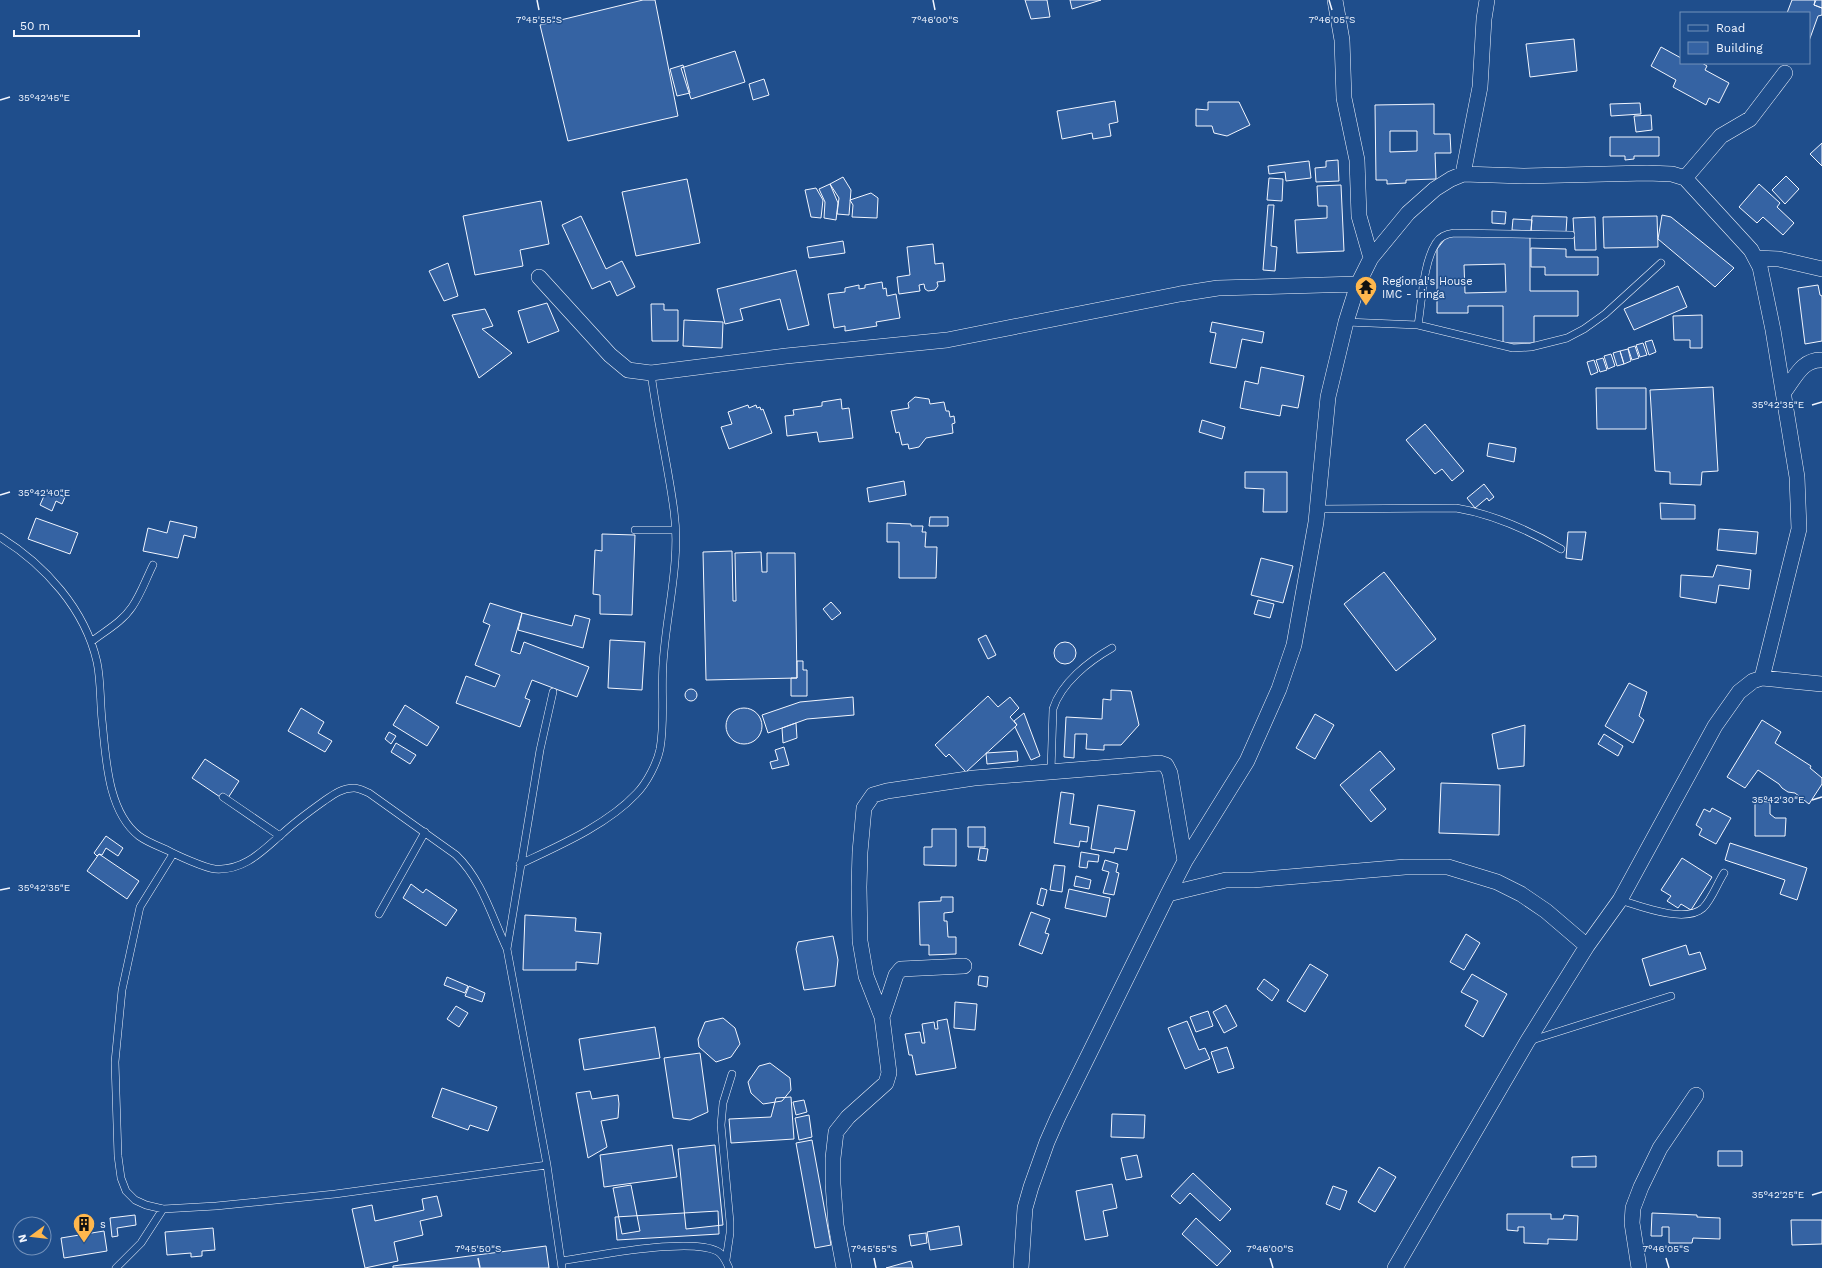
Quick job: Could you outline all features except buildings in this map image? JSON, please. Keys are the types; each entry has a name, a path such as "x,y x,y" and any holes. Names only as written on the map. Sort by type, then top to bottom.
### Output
{"street":[{"path":"1335,0 1342,40 1344,98 1357,160 1359,216 1371,258"},
{"path":"1463,174 1480,87 1484,19 1487,0"},
{"path":"1685,178 1721,136 1750,119 1785,73"},
{"path":"1021,1268 1025,1208 1031,1186 1058,1117 1185,861 1247,761 1279,689 1294,645 1318,509 1328,397 1346,322 1358,284 1371,258 1408,213 1434,189 1463,174 1523,176 1647,173 1672,174 1685,178 1751,250 1760,267 1784,392 1797,477 1799,529 1762,678"},
{"path":"1756,258 1779,259 1822,269"},
{"path":"539,277 610,355 628,370 651,373 786,356 947,340 1180,294 1218,288 1358,284"},
{"path":"1784,392 1805,364 1812,360 1822,360"},
{"path":"1395,1268 1472,1139 1527,1042 1587,946 1620,900 1714,726 1739,692 1754,681 1762,678 1822,684"},
{"path":"844,1268 836,1225 833,1184 833,1158 836,1132 848,1117 886,1083 888,1078 882,1017 866,976 860,940 860,852 864,808 867,802 876,793 966,779 1155,762 1166,765 1170,773 1185,861"},
{"path":"1168,894 1226,880 1253,880 1405,867 1448,867 1497,882 1521,894 1546,911 1587,946"},
{"path":"882,1017 896,975 901,969 964,966"},
{"path":"1639,1268 1632,1223 1633,1208 1641,1187 1660,1148 1696,1095"}],"lane":[{"path":"1418,325 1428,266 1436,243 1441,237 1454,233 1571,234"},
{"path":"1346,322 1418,325 1512,348 1531,347 1566,338 1580,332 1605,314 1660,264"},
{"path":"520,864 557,846 618,809 637,793 654,766 660,750 662,730 663,664 673,588 674,512 662,447 651,373"},
{"path":"1318,509 1456,508 1469,510 1531,534 1561,549"},
{"path":"635,530 674,530"},
{"path":"0,537 39,566 60,589 83,625 91,642 97,664 106,758 116,806 139,836 173,854 215,869 234,867 246,863 259,855 306,813 339,791 355,788 369,793 425,832 456,855 468,867 479,887 507,949 547,1165 561,1264 627,1251 673,1246 707,1247 718,1251 726,1260"},
{"path":"91,642 124,617 141,592 153,565"},
{"path":"1051,771 1053,709 1056,700 1075,676 1098,656 1112,648"},
{"path":"507,949 540,750 553,692"},
{"path":"223,797 280,836"},
{"path":"379,914 425,832"},
{"path":"173,854 140,907 122,990 115,1062 118,1156 123,1184 126,1191 135,1200 146,1205 163,1209 216,1206 335,1194 547,1165"},
{"path":"1620,900 1674,914 1685,915 1694,913 1704,907 1724,873"},
{"path":"1527,1042 1671,996"},
{"path":"728,1268 726,1260 730,1222 721,1125 723,1103 732,1074"},
{"path":"116,1268 140,1244 163,1209"}],"place":[{"name":"Regional's House IMC - Iringa","path":"1366,306"},
{"name":"s","path":"84,1244"}]}
